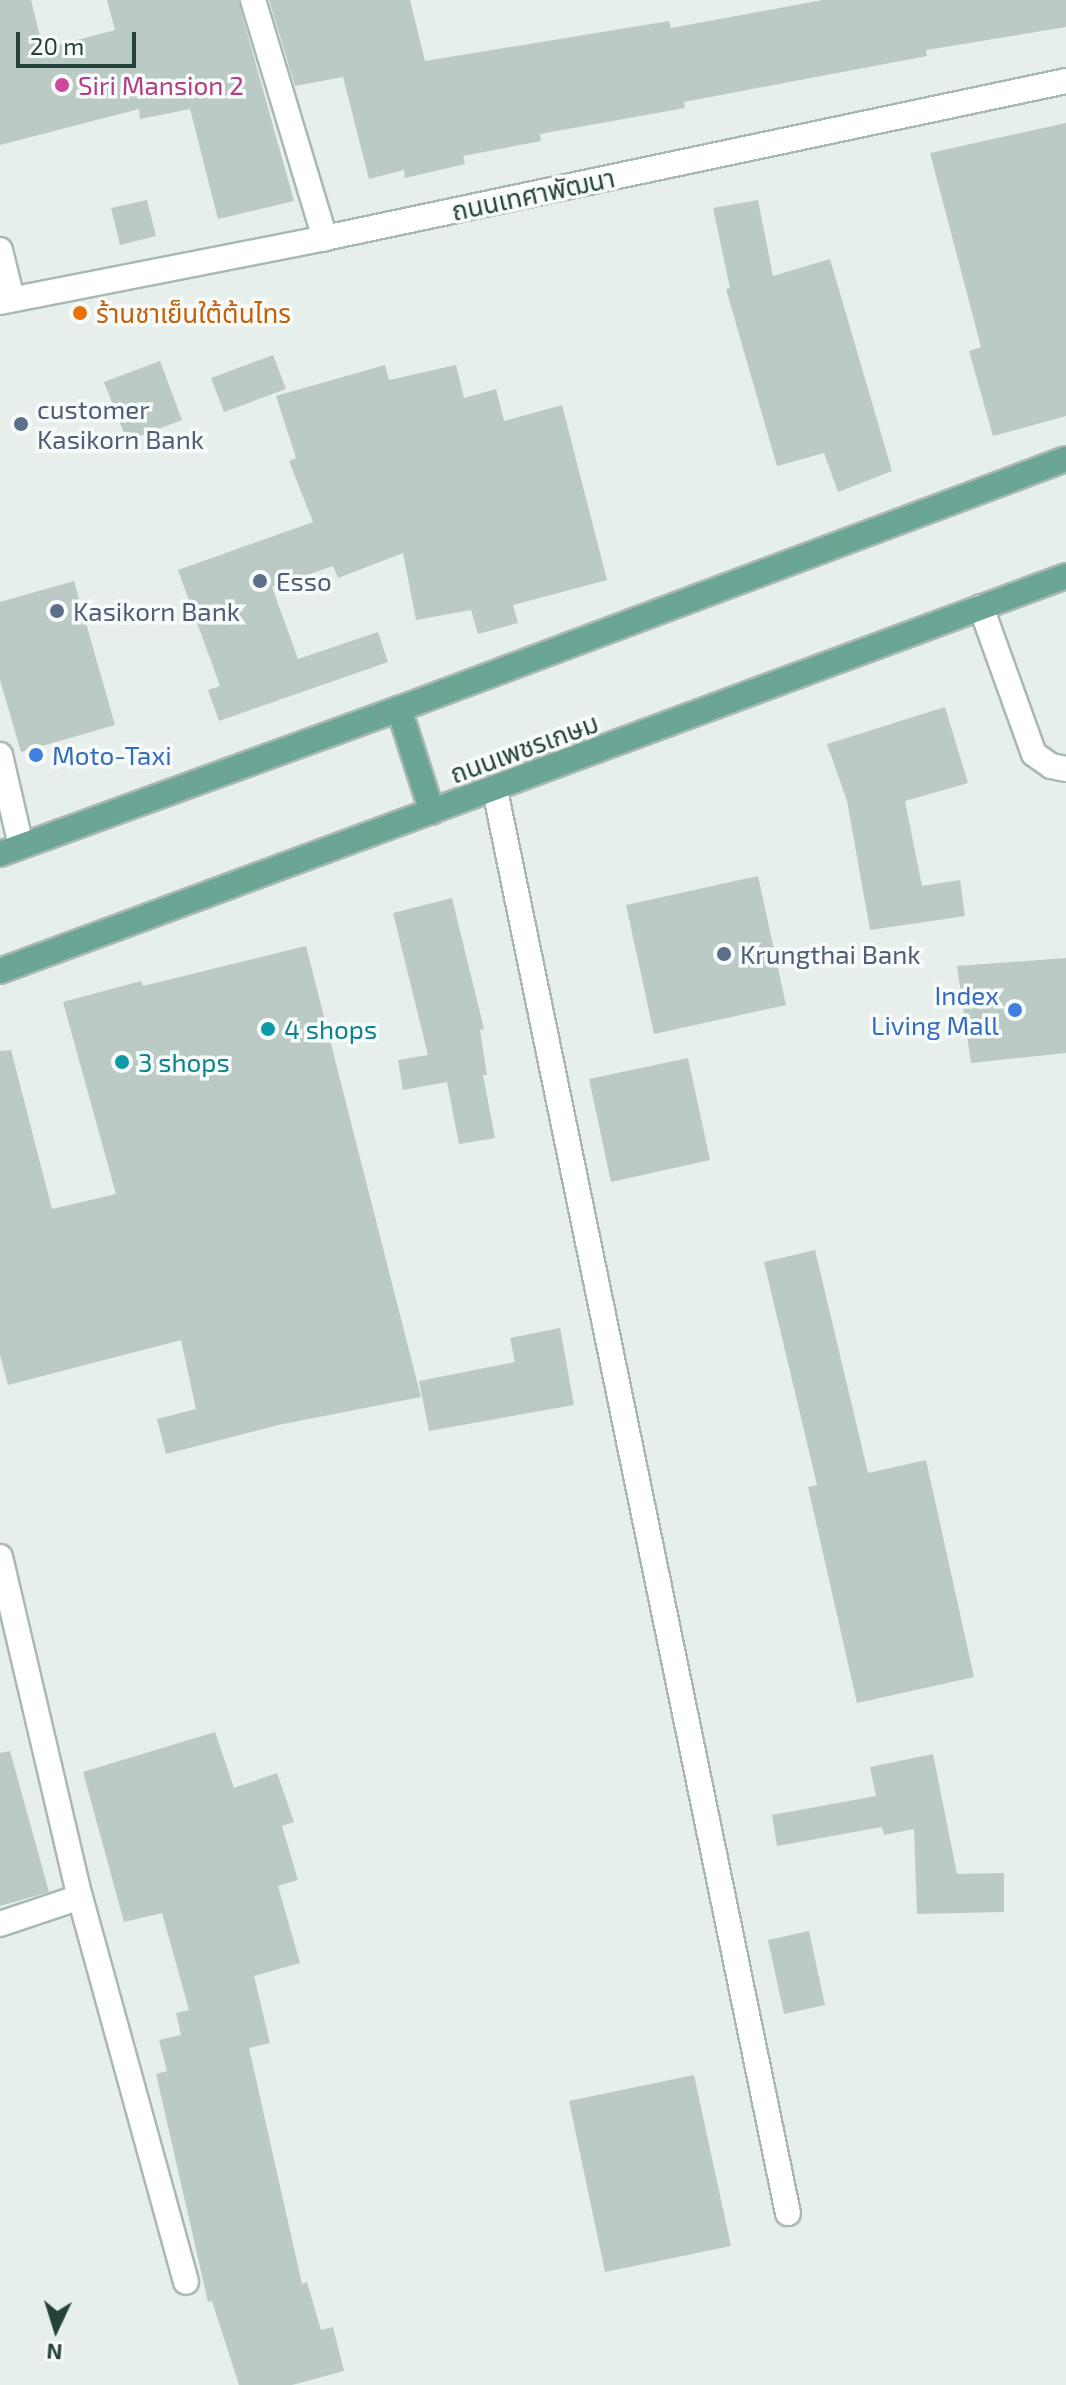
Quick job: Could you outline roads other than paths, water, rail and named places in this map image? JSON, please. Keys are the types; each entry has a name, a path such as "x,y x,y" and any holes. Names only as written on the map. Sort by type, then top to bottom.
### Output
{"main road":[{"path":"10,850 399,709 1066,459"},
{"name":"ถนนเพชรเกษม","path":"0,971 1066,576"},
{"path":"399,709 432,812"}],"street":[{"path":"253,0 325,238"},
{"name":"ถนนเทศาพัฒนา","path":"6,300 325,238 1066,81"},
{"path":"0,250 6,300"},
{"path":"981,607 1034,754 1051,766 1066,769"},
{"path":"0,755 10,850"},
{"path":"495,790 788,2213"},
{"path":"0,1557 80,1897 186,2282"},
{"path":"0,1924 80,1897"}],"place":[{"name":"Siri Mansion 2","path":"62,85"},
{"name":"ร้านชาเย็นใต้ต้นไทร","path":"80,313"},
{"name":"customer Kasikorn Bank","path":"21,424"},
{"name":"Esso","path":"260,581"},
{"name":"Kasikorn Bank","path":"57,611"},
{"name":"Moto-Taxi","path":"36,755"},
{"name":"Krungthai Bank","path":"724,954"},
{"name":"Index Living Mall","path":"1015,1010"},
{"name":"4 shops","path":"268,1029"},
{"name":"3 shops","path":"122,1062"}]}
